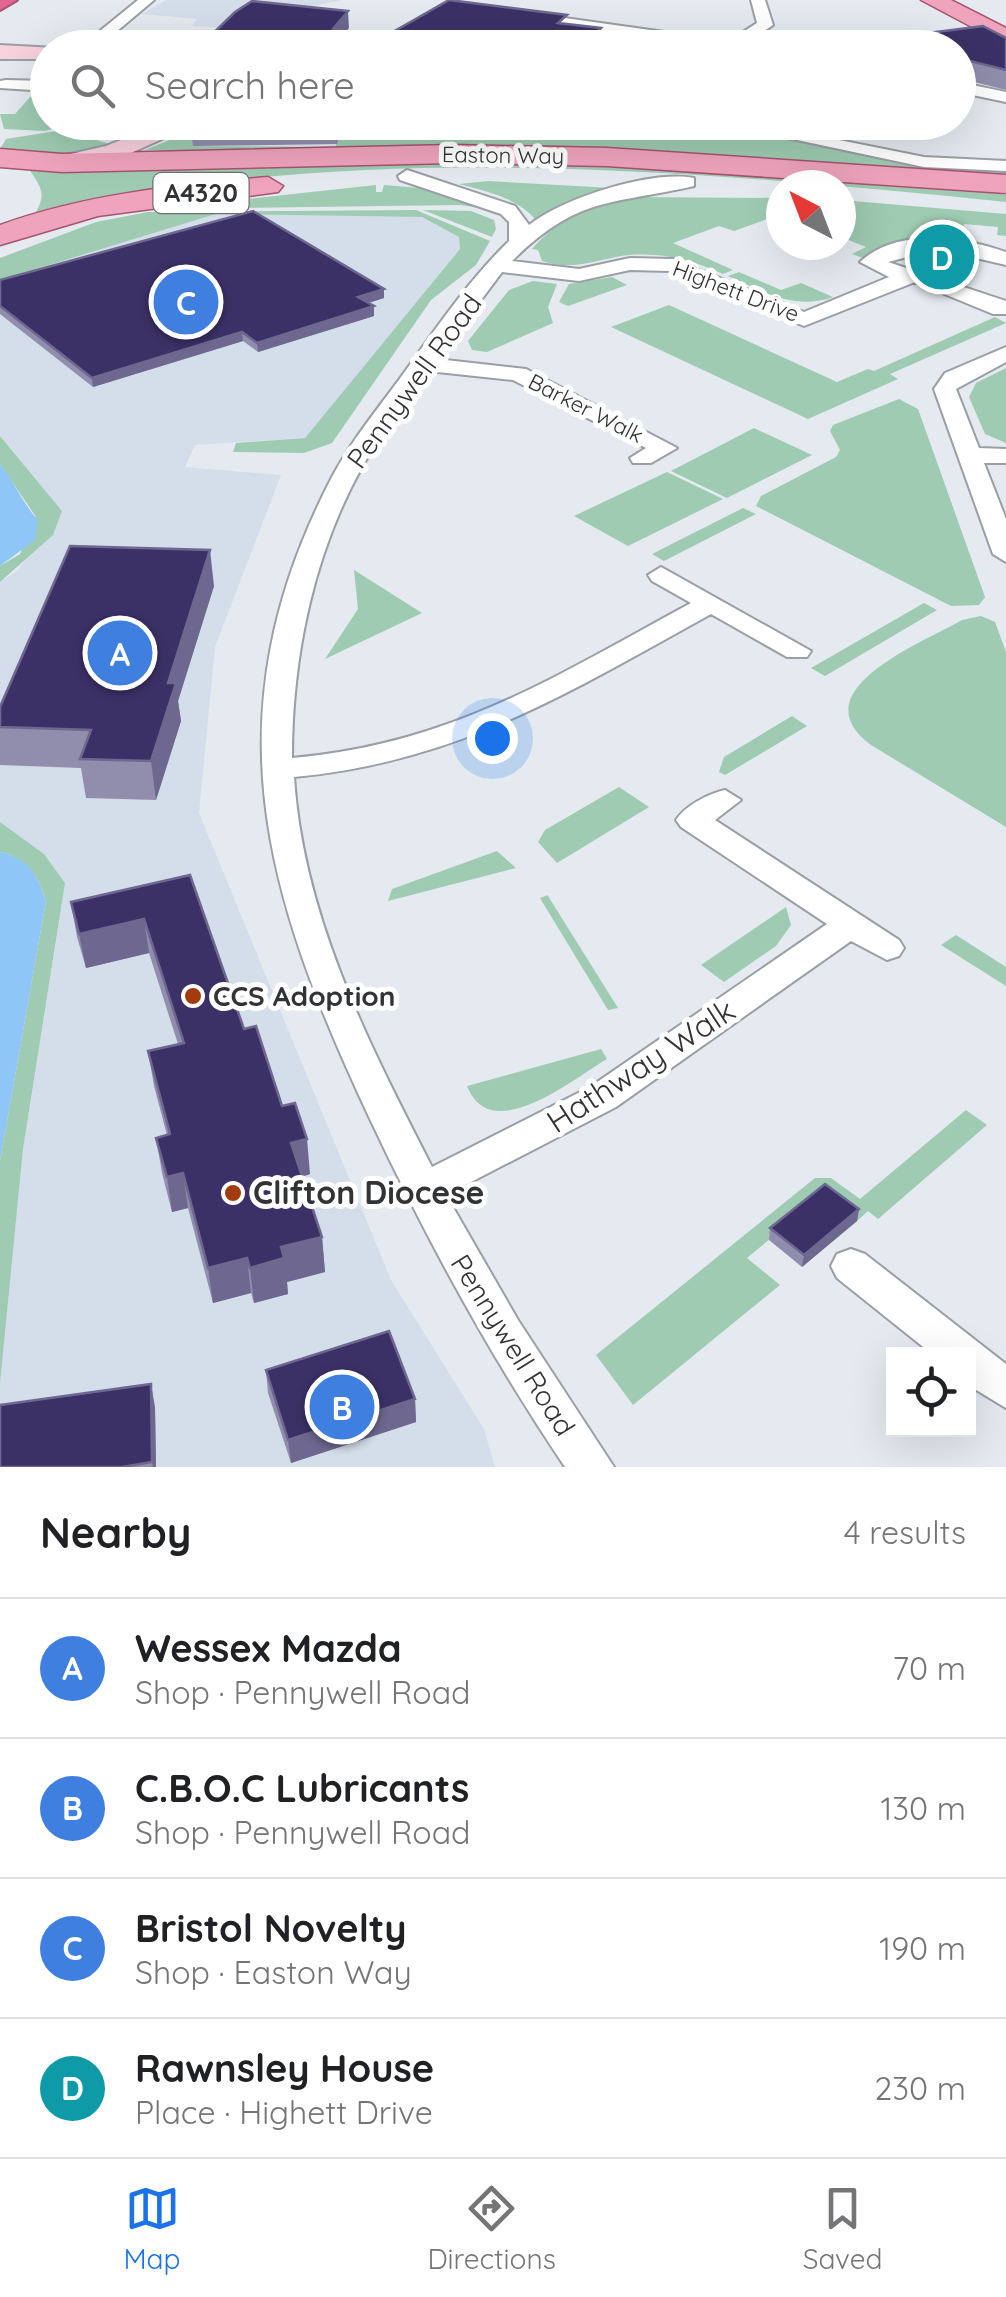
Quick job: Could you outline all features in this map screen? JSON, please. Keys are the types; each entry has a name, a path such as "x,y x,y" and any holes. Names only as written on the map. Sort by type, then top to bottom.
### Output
{"main road":[{"path":"933,0 1006,38"},
{"path":"0,52 30,52"},
{"path":"62,163 113,152 143,140"},
{"name":"Easton Way","path":"0,158 62,163 451,154 957,165 1006,186"},
{"name":"A4320","path":"0,170 25,194 20,214 0,235"},
{"name":"Easton Way","path":"0,235 37,220 102,206 250,187 407,176 766,187"},
{"path":"856,193 1006,206"}],"street":[{"path":"117,0 145,1"},
{"path":"758,0 766,25 760,30"},
{"path":"109,30 145,1"},
{"path":"504,16 584,17 654,30"},
{"path":"976,90 1006,97"},
{"path":"819,140 957,165 1006,166"},
{"path":"407,176 508,210 519,221 509,253"},
{"name":"Pennywell Road","path":"591,1467 531,1383 421,1190 304,922 285,839 276,769 283,663 306,566 345,476 422,364 509,253 584,201 687,182"},
{"path":"1006,259 968,244 936,240 870,262 908,277 914,274 1000,309 1006,307"},
{"name":"Highett Drive","path":"509,253 579,274 630,264 672,265 804,320 908,277"},
{"path":"1006,354 946,385 1006,554"},
{"name":"Barker Walk","path":"422,364 522,376 664,448 642,458"},
{"path":"969,456 1006,456"},
{"path":"661,576 797,651"},
{"path":"276,769 369,759 416,746 531,698 711,603"},
{"path":"724,800 692,820 887,948"},
{"name":"Hathway Walk","path":"421,1190 603,1098 852,924"},
{"path":"851,1266 953,1347"},
{"path":"976,1365 1006,1389"}],"shaded area":[{"path":"166,0 343,0 278,13 237,28 192,26 197,19 142,14"},
{"path":"216,214 422,217 459,237 460,249 305,438 195,445 185,467 281,475 215,647 199,813 391,1280 484,1429 495,1467 0,1467 0,1384 23,1149 65,883 44,854 0,822 0,582 17,571 62,511 0,436 0,280"}],"green space":[{"path":"30,97 30,130 4,129 0,114 15,114"},
{"path":"30,135 30,140 97,140 110,144 82,152 28,153 0,149 6,139"},
{"path":"170,140 196,140 194,146 336,147 336,140 794,140 914,162 1006,170 1006,178 610,151 145,150"},
{"path":"480,158 766,174 766,180 604,170 402,169 201,184 36,212 41,190 29,169"},
{"path":"856,180 950,185 1006,195 1006,202 856,188"},
{"path":"488,181 612,188 569,201 536,220 510,201 459,184"},
{"path":"376,185 376,192 382,192 384,185 431,189 489,209 460,205 156,209"},
{"path":"635,197 766,198 766,219 734,231 719,226 673,243 733,270 723,274 686,260 647,255 553,264 542,261 538,250 532,249 567,219"},
{"path":"856,201 1006,214 1006,236 997,235 998,227 964,224 961,240 918,239 863,258 856,255 866,247 856,243"},
{"path":"416,210 490,241 476,265 431,300 332,443 304,453 233,452 236,443 305,438 460,249 459,237 422,217 216,214 0,280 0,258 96,222 148,212"},
{"path":"423,210 471,211 494,220 496,229 492,237"},
{"path":"739,272 781,290 801,283 833,297 805,302 779,297 728,276"},
{"path":"612,277 627,285 568,306 559,302 569,284"},
{"path":"533,281 557,284 548,307 553,323 487,352 472,350 468,341 509,290"},
{"path":"669,305 837,382 868,369 874,371 995,317 1006,323 890,374 898,379 808,419 611,327"},
{"path":"1006,368 1006,443 985,434 969,397 976,383"},
{"path":"899,399 918,409 985,597 979,605 951,606 756,506 761,496 836,457 840,450 830,431 833,425"},
{"path":"754,428 812,455 727,498 671,471"},
{"path":"0,436 62,511 53,535 0,582 0,566 20,554 36,517 0,464"},
{"path":"667,472 723,499 628,546 574,516"},
{"path":"743,508 756,514 664,561 652,554"},
{"path":"354,570 422,613 325,659 358,609"},
{"path":"924,603 937,610 825,676 811,668"},
{"path":"981,616 995,622 1006,652 1006,827 871,745 852,725 849,706 857,688 896,655 962,620"},
{"path":"792,716 807,726 725,775 719,772 724,757"},
{"path":"619,787 649,807 557,863 538,842 545,830"},
{"path":"0,822 44,854 65,883 23,1149 0,1384 0,1161 46,901 30,869 17,858 0,852"},
{"path":"497,851 516,868 388,901 392,889"},
{"path":"548,895 618,1008 608,1010 540,898"},
{"path":"786,907 791,925 776,946 724,982 701,965"},
{"path":"956,935 1006,967 1006,986 941,945"},
{"path":"601,1049 607,1059 553,1093 512,1110 494,1110 478,1103 467,1086"},
{"path":"966,1110 987,1125 878,1219 868,1211 857,1221 822,1196 747,1258 780,1285 633,1405 596,1355 815,1178 831,1178 860,1199"}],"water":[{"path":"0,464 38,520 35,540 0,566"},
{"path":"0,852 17,858 30,869 46,901 0,1161"}],"building":[{"path":"449,0 567,15 558,23 601,28 599,30 396,30"},
{"path":"252,1 348,11 332,30 216,30"},
{"path":"983,26 1006,38 1006,70 976,62 976,30 952,30"},
{"path":"253,211 384,289 358,297 374,306 257,343 242,332 92,378 0,306 0,280"},
{"path":"70,546 210,550 168,683 176,683 151,761 80,759 91,730 0,727 0,707"},
{"path":"190,875 244,1029 256,1026 282,1106 295,1103 307,1139 291,1143 322,1237 281,1247 284,1258 250,1268 247,1258 208,1268 183,1173 167,1177 156,1138 170,1134 148,1051 184,1043 144,919 79,934 71,902"},
{"path":"825,1184 859,1209 804,1255 770,1228"},
{"path":"389,1331 415,1399 288,1440 266,1370"},
{"path":"151,1384 152,1462 122,1467 0,1467 0,1405"}],"place":[{"name":"Rawnsley House","path":"942,257"},
{"name":"Bristol Novelty","path":"186,302"},
{"name":"Wessex Mazda","path":"120,653"},
{"name":"CCS Adoption","path":"193,996"},
{"name":"Clifton Diocese","path":"233,1193"},
{"name":"C.B.O.C Lubricants","path":"342,1407"}]}
